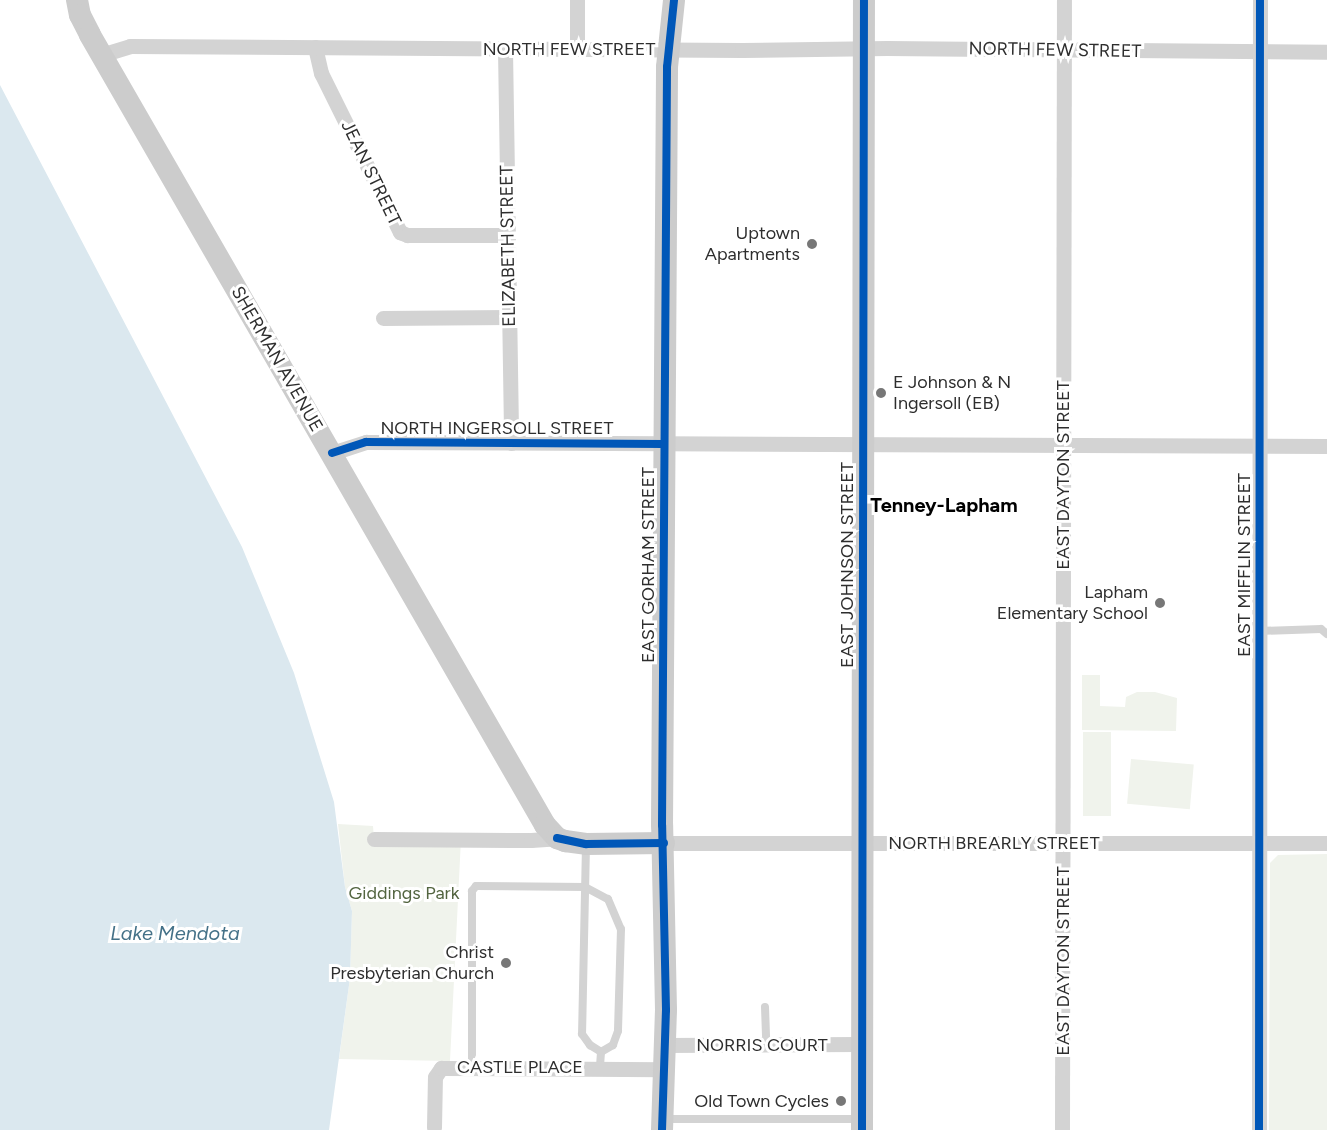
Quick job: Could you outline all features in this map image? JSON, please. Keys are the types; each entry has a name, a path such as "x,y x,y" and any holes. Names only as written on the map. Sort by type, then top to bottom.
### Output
{"main road":[{"name":"SHERMAN AVENUE","path":"77,0 80,15 102,55 540,815 557,837"},
{"name":"EAST GORHAM STREET","path":"663,1125 664,444 668,50 674,0"},
{"name":"EAST JOHNSON STREET","path":"861,1124 860,1044 864,843 862,445 864,0"},
{"name":"NORTH BREARLY STREET","path":"557,837 586,844 664,843"}],"street":[{"path":"577,0 577,49"},
{"name":"EAST DAYTON STREET","path":"1062,1130 1064,0"},
{"name":"EAST MIFFLIN STREET","path":"1258,1130 1260,0"},
{"name":"NORTH FEW STREET","path":"102,55 130,46 1327,52"},
{"name":"JEAN STREET","path":"315,47 321,73 400,232 407,235 508,235"},
{"name":"ELIZABETH STREET","path":"505,48 511,443"},
{"path":"383,318 509,317"},
{"name":"NORTH INGERSOLL STREET","path":"332,453 366,442 1327,446"},
{"name":"NORTH BREARLY STREET","path":"374,839 531,840 557,837"},
{"name":"NORTH BREARLY STREET","path":"664,843 1327,843"},
{"name":"NORRIS COURT","path":"664,1045 860,1044"},
{"name":"CASTLE PLACE","path":"434,1127 435,1073 444,1067 663,1069"}],"lane":[{"path":"1259,631 1321,629 1327,634"},
{"path":"586,844 582,1034 590,1045 601,1052"},
{"path":"472,1067 472,891 476,886 585,887 608,899 621,928 618,1031 613,1045 601,1052"},
{"path":"765,1007 766,1045"},
{"path":"600,1068 601,1052"},
{"path":"663,1125 861,1124"}],"green space":[{"path":"1082,675 1100,675 1100,706 1125,707 1126,697 1137,692 1155,692 1177,698 1176,731 1082,730"},
{"path":"1083,732 1111,732 1111,816 1083,816"},
{"path":"1131,759 1194,764 1190,809 1127,804"},
{"name":"Giddings Park","path":"338,824 373,826 374,838 461,839 450,1061 339,1059 350,978 352,911 345,887"},
{"path":"1327,854 1327,1130 1269,1130 1270,863 1278,855"}],"water":[{"name":"Lake Mendota","path":"0,85 242,547 294,673 334,802 345,887 352,911 350,978 329,1130 0,1130"}],"cycle path":[{"path":"662,1130 666,1010 662,825 667,67 674,0"},
{"path":"862,1130 864,0"},
{"path":"1259,1130 1260,0"},
{"path":"332,453 366,442 664,444"},
{"path":"557,838 586,844 664,843"}],"place":[{"name":"Uptown Apartments","path":"812,244"},
{"name":"E Johnson & N Ingersoll (EB)","path":"881,393"},
{"name":"Lapham Elementary School","path":"1160,603"},
{"name":"Christ Presbyterian Church","path":"506,963"},
{"name":"Old Town Cycles","path":"841,1101"}],"district":[{"name":"Tenney-Lapham","path":"944,505"}]}
